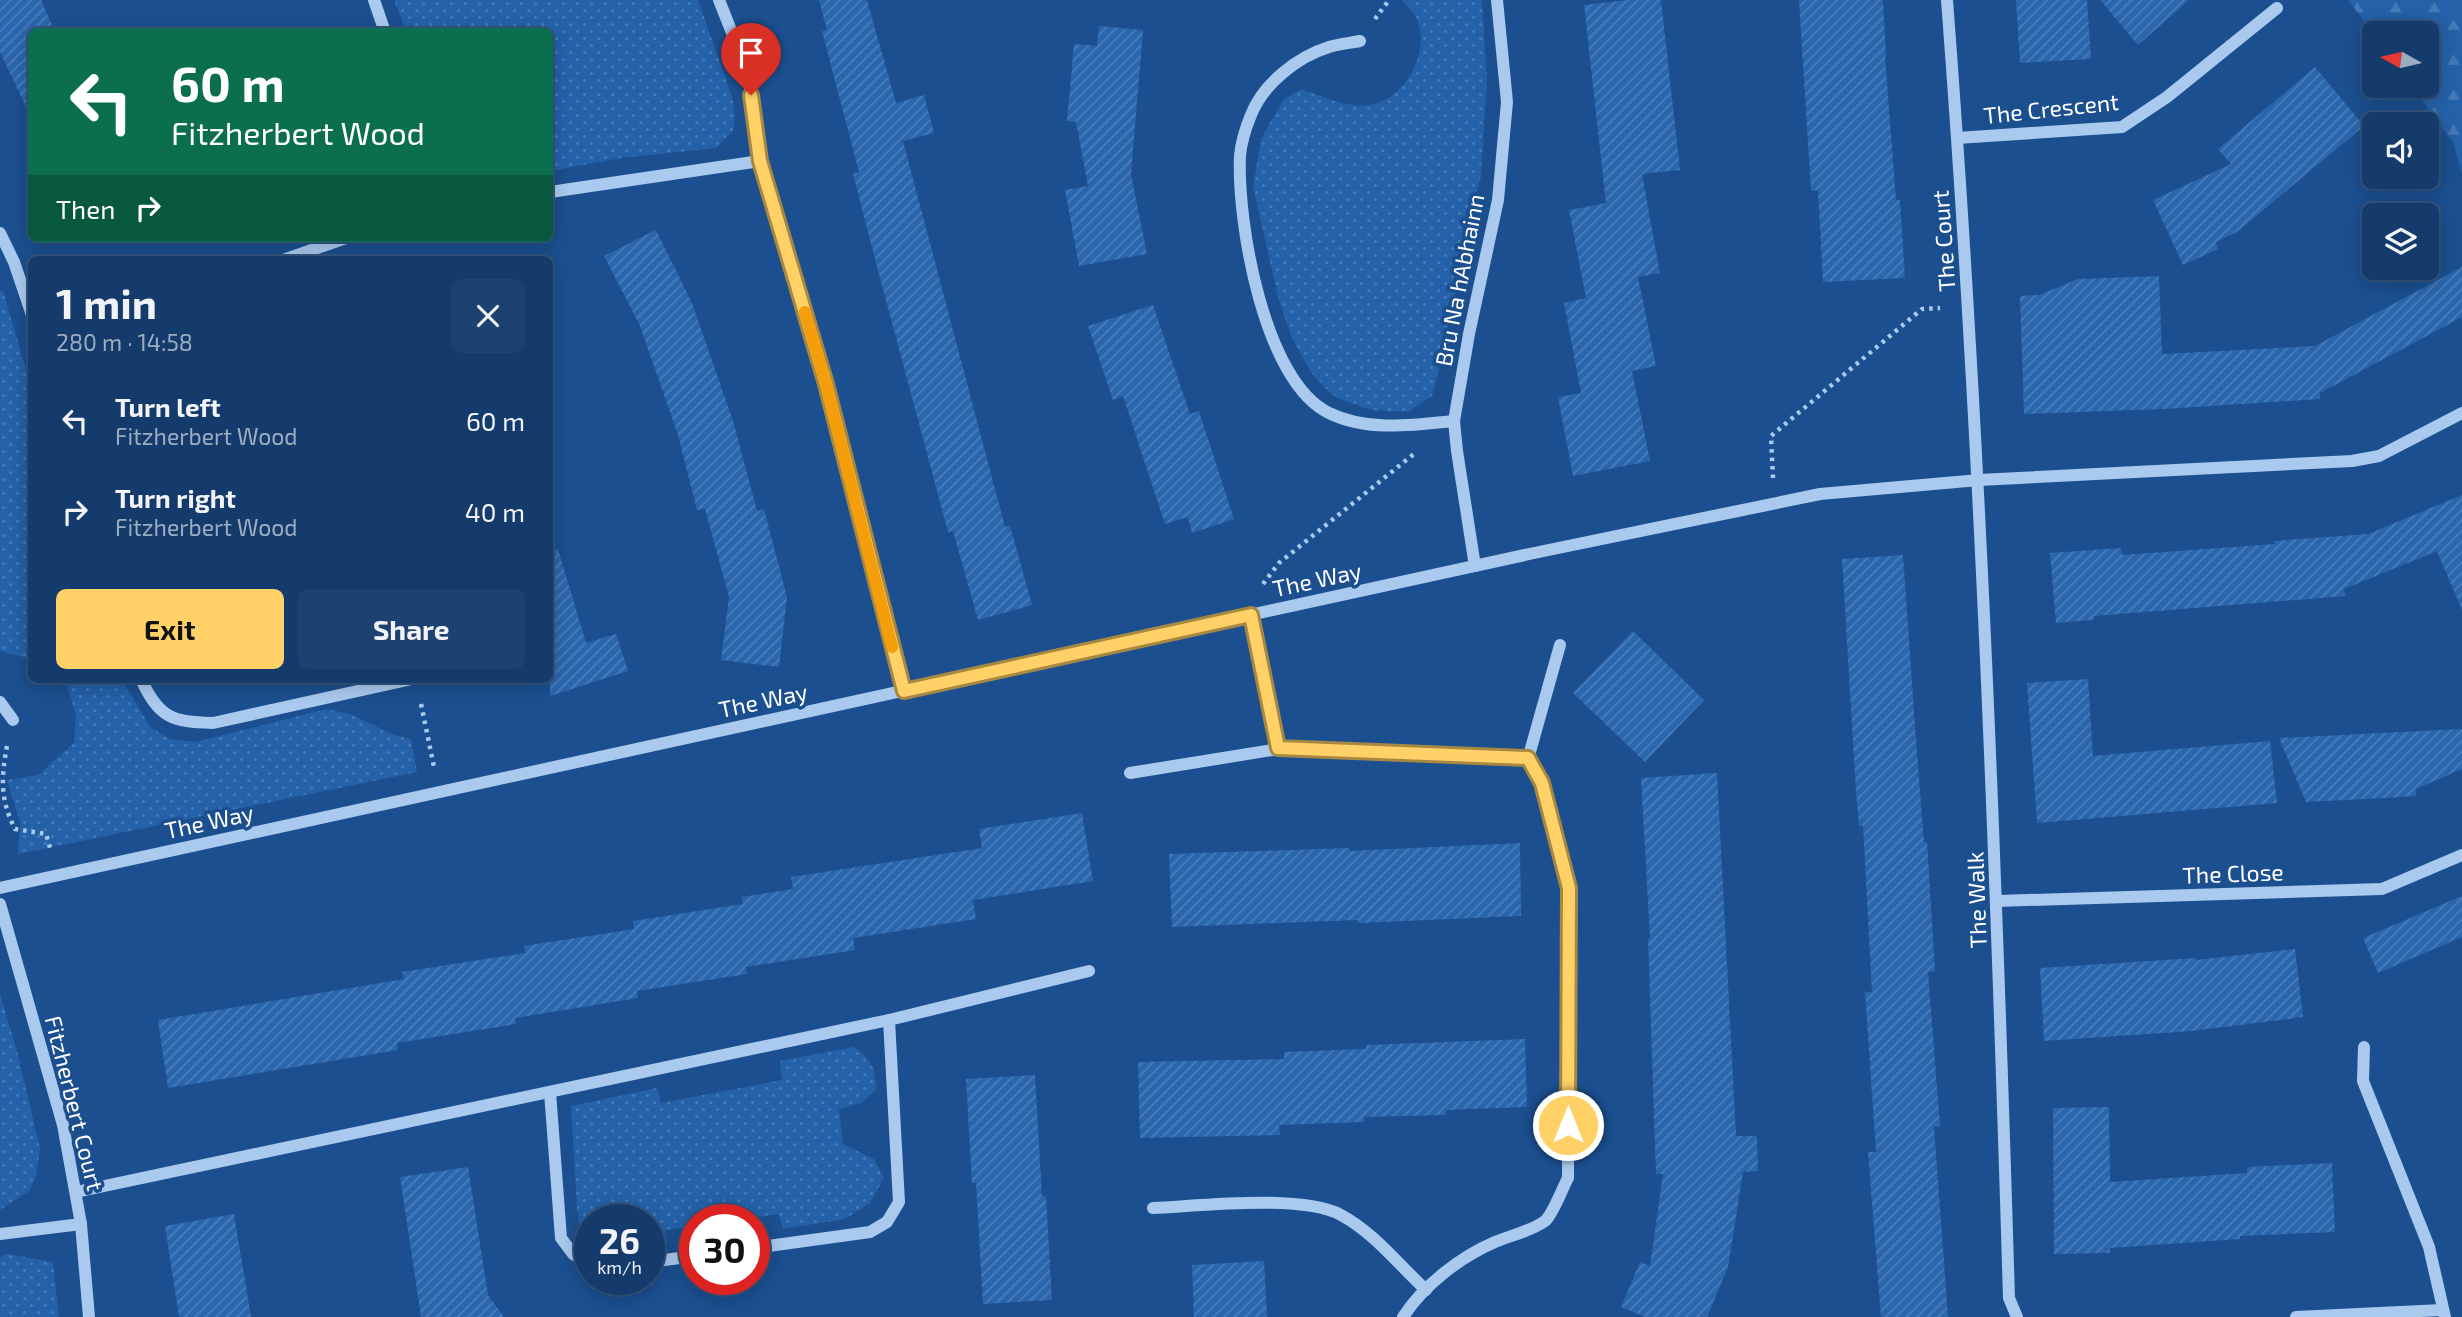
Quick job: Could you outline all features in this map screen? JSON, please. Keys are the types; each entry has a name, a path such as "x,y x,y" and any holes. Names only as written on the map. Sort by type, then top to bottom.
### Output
{"street":[{"path":"374,0 384,28"},
{"path":"719,0 748,73 760,161 826,384 904,691"},
{"name":"Bru Na hAbhainn","path":"1475,566 1454,421 1497,200 1507,102 1497,0"},
{"name":"The Court","path":"1947,0 1979,480"},
{"name":"The Crescent","path":"1957,138 2122,127 2167,97 2277,8"},
{"path":"1360,41 1328,47 1296,63 1272,82 1251,113 1240,153 1240,196 1247,249 1261,305 1286,369 1303,395 1328,413 1358,424 1408,425 1454,421"},
{"path":"553,192 760,161"},
{"path":"0,233 28,303"},
{"path":"295,256 335,242"},
{"name":"The Way","path":"0,888 1534,553 1820,494 1979,480 2352,461 2379,456 2462,413"},
{"name":"The Walk","path":"1979,480 1997,901 2009,1298 2017,1317"},
{"path":"1251,615 1278,748"},
{"path":"1403,1317 1426,1290 1461,1260 1547,1219 1568,1178 1569,888 1542,783 1528,758 1560,645"},
{"path":"143,683 150,697 167,716 189,723 214,723 394,683"},
{"path":"0,702 13,720"},
{"path":"1130,773 1278,748 1528,758"},
{"name":"The Close","path":"1997,901 2382,890 2462,855"},
{"name":"Fitzherbert Court","path":"0,904 63,1125 81,1224 89,1317"},
{"path":"76,1192 889,1020 1088,971"},
{"path":"770,1246 870,1232 887,1222 899,1202 889,1020"},
{"path":"2296,1317 2444,1313 2429,1247 2362,1081 2364,1047"},
{"path":"550,1092 561,1238 574,1255"},
{"path":"1153,1208 1294,1203 1340,1214 1366,1233 1426,1290"},
{"path":"0,1234 81,1224"}],"path":[{"path":"1775,503 1770,436 1922,309 1968,305"},
{"path":"1237,618 1279,563 1454,421"},
{"path":"418,692 439,792"},
{"path":"13,720 1,780 8,817 15,829 46,835 59,875"}],"green space":[{"path":"394,0 698,0 732,97 735,115 733,131 716,148 621,158 553,170 553,28 405,28"},
{"path":"1402,0 1482,0 1487,80 1481,175 1439,369 1432,396 1408,412 1371,410 1337,398 1310,371 1291,336 1279,301 1253,187 1261,139 1283,100 1301,89 1343,103 1369,105 1394,94 1404,84 1418,58 1420,30 1416,17"},
{"path":"2348,0 2462,0 2462,174 2453,142 2439,123 2439,112 2430,112 2420,98 2440,98 2440,21 2364,21"},
{"path":"0,291 3,291 28,377 28,658 0,651"},
{"path":"66,683 124,683 150,727 170,739 195,742 327,709 350,714 394,735 411,739 417,772 18,854 20,822 7,780 38,775 74,743 76,715"},
{"path":"0,994 17,1051 40,1148 36,1177 29,1191 0,1210"},
{"path":"854,1047 872,1065 876,1090 861,1103 839,1109 843,1144 874,1159 884,1178 870,1203 845,1219 783,1229 779,1214 770,1215 770,1204 679,1204 679,1228 665,1230 665,1204 577,1204 571,1106 657,1088 661,1103 782,1080 780,1061"},
{"path":"8,1254 53,1262 59,1317 0,1317 0,1257"}],"building":[{"path":"0,0 41,0 53,28 28,28 28,112 0,52"},
{"path":"819,0 867,0 896,103 924,95 934,133 903,141 1005,527 1010,526 1032,605 978,620 953,531 948,532 853,174 859,172 822,31 827,30"},
{"path":"1628,0 1661,0 1680,170 1642,174 1660,273 1638,277 1656,366 1632,371 1650,461 1573,476 1558,397 1581,393 1564,303 1586,298 1569,210 1606,203 1584,5"},
{"path":"1799,0 1883,0 1896,200 1900,200 1905,278 1823,282 1818,190 1811,191"},
{"path":"2016,0 2087,0 2091,59 2020,63"},
{"path":"2100,0 2189,0 2138,45"},
{"path":"1099,26 1143,30 1131,174 1147,254 1079,266 1065,190 1088,186 1076,122 1067,121 1074,44 1097,46"},
{"path":"2315,67 2362,124 2362,128 2237,232 2216,242 2218,249 2183,265 2153,200 2231,164 2218,149"},
{"path":"656,230 692,303 733,421 757,511 764,509 787,597 779,667 721,660 729,597 705,509 697,510 678,435 640,326 604,256"},
{"path":"2462,267 2462,317 2320,393 2320,399 2024,414 2020,296 2039,295 2078,279 2159,276 2162,354 2315,346"},
{"path":"1153,305 1190,414 1199,411 1234,519 1192,533 1188,517 1165,524 1123,396 1113,400 1088,326"},
{"path":"2462,495 2462,610 2437,551 2344,589 2345,596 2094,616 2094,620 2056,623 2050,553 2121,548 2122,555 2368,534"},
{"path":"558,549 586,643 616,634 628,671 550,696 550,683 553,683 553,550"},
{"path":"1903,555 1935,971 1928,972 1940,1126 1934,1127 1948,1317 1881,1317 1868,1152 1876,1152 1865,992 1872,992 1863,826 1859,826 1856,792 1842,559"},
{"path":"1633,631 1704,700 1645,762 1573,693"},
{"path":"2088,679 2093,756 2270,741 2277,803 2037,823 2027,683"},
{"path":"2462,729 2462,769 2416,789 2416,796 2306,802 2279,738"},
{"path":"1717,773 1736,1136 1757,1136 1758,1171 1743,1172 1728,1267 1707,1317 1645,1317 1621,1307 1640,1262 1650,1266 1663,1174 1656,1174 1650,939 1641,778"},
{"path":"1082,813 1093,881 973,900 976,919 853,938 855,950 746,967 747,974 637,991 638,998 515,1018 516,1024 397,1043 398,1050 168,1088 158,1020 404,979 402,972 525,953 524,946 634,929 633,921 743,904 741,897 793,889 791,877 982,848 979,829"},
{"path":"1520,843 1521,916 1172,927 1169,854 1349,848 1350,851"},
{"path":"2462,896 2462,937 2378,973 2363,938"},
{"path":"2295,949 2303,1017 2192,1031 2044,1041 2040,968 2196,960"},
{"path":"1525,1039 1527,1107 1446,1110 1446,1115 1364,1117 1364,1122 1279,1125 1280,1135 1140,1138 1138,1062 1284,1059 1284,1052 1366,1049 1366,1045"},
{"path":"1035,1075 1042,1196 1046,1196 1052,1300 983,1304 976,1183 972,1183 966,1079"},
{"path":"2109,1107 2110,1182 2247,1173 2247,1167 2332,1163 2335,1232 2240,1236 2240,1239 2110,1248 2110,1253 2054,1254 2053,1108"},
{"path":"468,1167 488,1295 504,1317 421,1317 400,1177"},
{"path":"234,1214 251,1317 179,1317 165,1226"},
{"path":"1264,1261 1267,1317 1194,1317 1192,1265"}],"slow traffic":[{"path":"805,312 826,384 892,647"}],"route":[{"path":"751,95 760,161 826,384 904,691 1251,615 1278,748 1528,758 1542,783 1569,888 1568,1125"}]}
